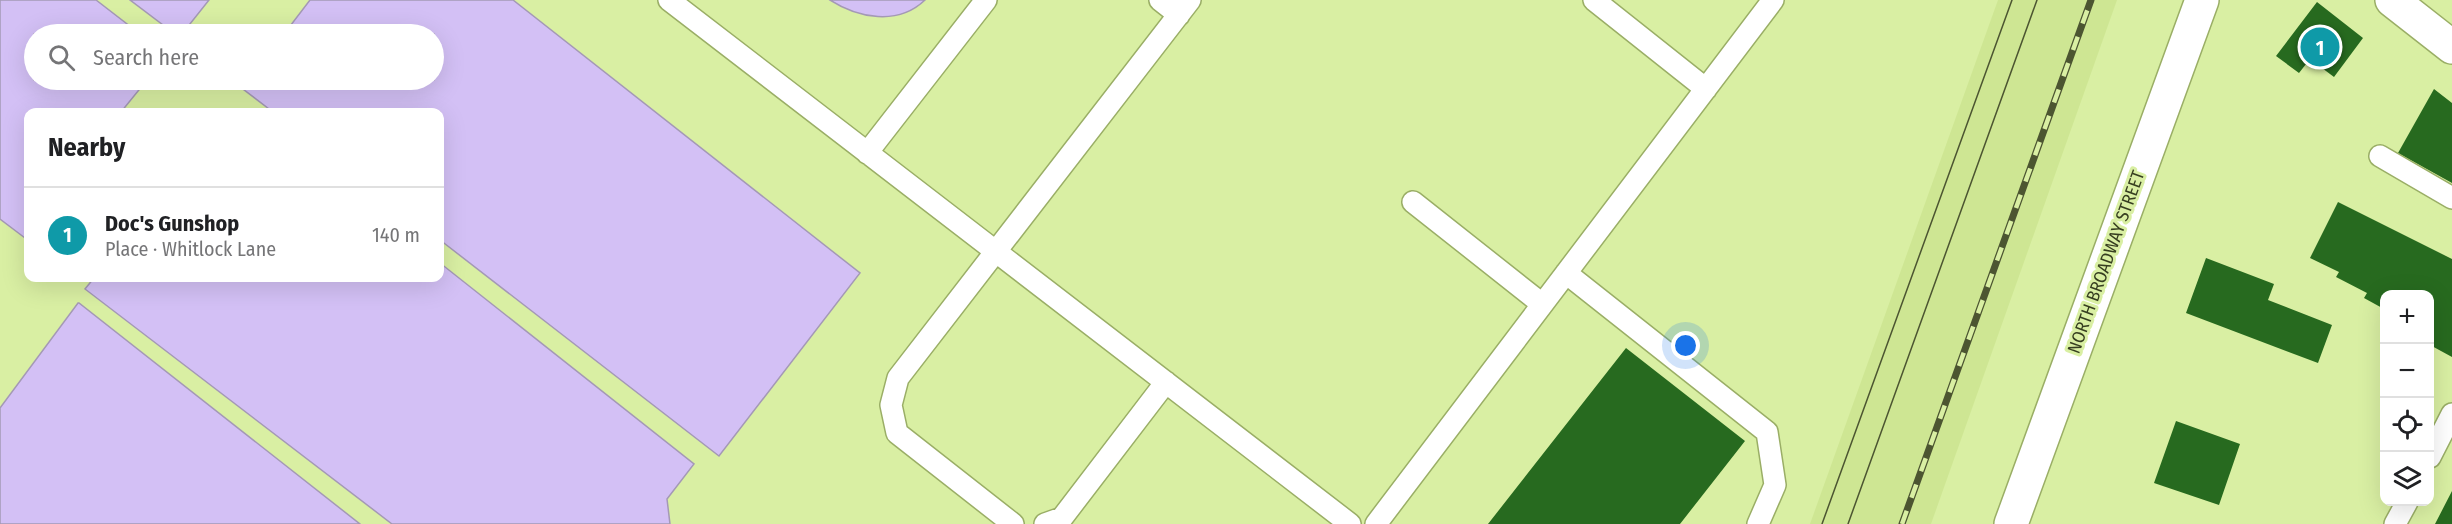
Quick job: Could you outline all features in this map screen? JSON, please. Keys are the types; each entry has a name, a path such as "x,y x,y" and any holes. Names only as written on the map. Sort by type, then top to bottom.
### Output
{"street":[{"name":"NORTH BROADWAY STREET","path":"2011,524 2202,0"},
{"path":"2392,0 2452,47"}],"lane":[{"path":"669,0 1350,524"},
{"path":"867,153 986,0"},
{"path":"1013,524 897,433 891,405 898,378 1184,7 1160,0"},
{"path":"1594,0 1706,89"},
{"path":"1376,524 1773,0"},
{"path":"2380,156 2452,198"},
{"path":"1413,202 1542,304"},
{"path":"1566,273 1767,432 1775,484 1758,524"},
{"path":"1045,524 1062,518 1166,382"},
{"path":"2433,452 2452,414"},
{"path":"2395,524 2404,506"}],"shaded area":[{"path":"0,0 96,0 127,24 24,24 24,90 139,90 124,108 24,108 24,237 0,219"},
{"path":"130,0 209,0 190,24 162,24"},
{"path":"310,0 513,0 860,273 719,456 444,243 444,108 268,108 244,90 444,90 444,24 292,24"},
{"path":"830,0 925,0 903,14 878,16 853,11"},
{"path":"1998,0 2117,0 1931,524 1810,524"},
{"path":"444,266 694,464 667,499 670,524 392,524 85,289 91,282 444,282"},
{"path":"78,303 360,524 0,524 0,408"}],"building":[{"path":"2317,2 2363,38 2334,77 2310,59 2299,73 2276,56"},
{"path":"2434,89 2452,103 2452,183 2398,153"},
{"path":"2338,202 2452,259 2452,357 2434,347 2434,290 2380,290 2380,307 2364,298 2367,293 2336,277 2339,272 2310,258"},
{"path":"2206,258 2274,284 2268,300 2332,325 2318,363 2186,313"},
{"path":"1626,348 1745,441 1680,524 1488,524"},
{"path":"2176,421 2240,444 2219,505 2154,483"},
{"path":"2452,491 2452,524 2435,524"}],"tram line":[{"path":"1822,524 2012,0"},
{"path":"1848,524 2037,0"}],"railway":[{"path":"1902,524 2091,0"}],"place":[{"name":"Doc's Gunshop","path":"2320,47"}]}
